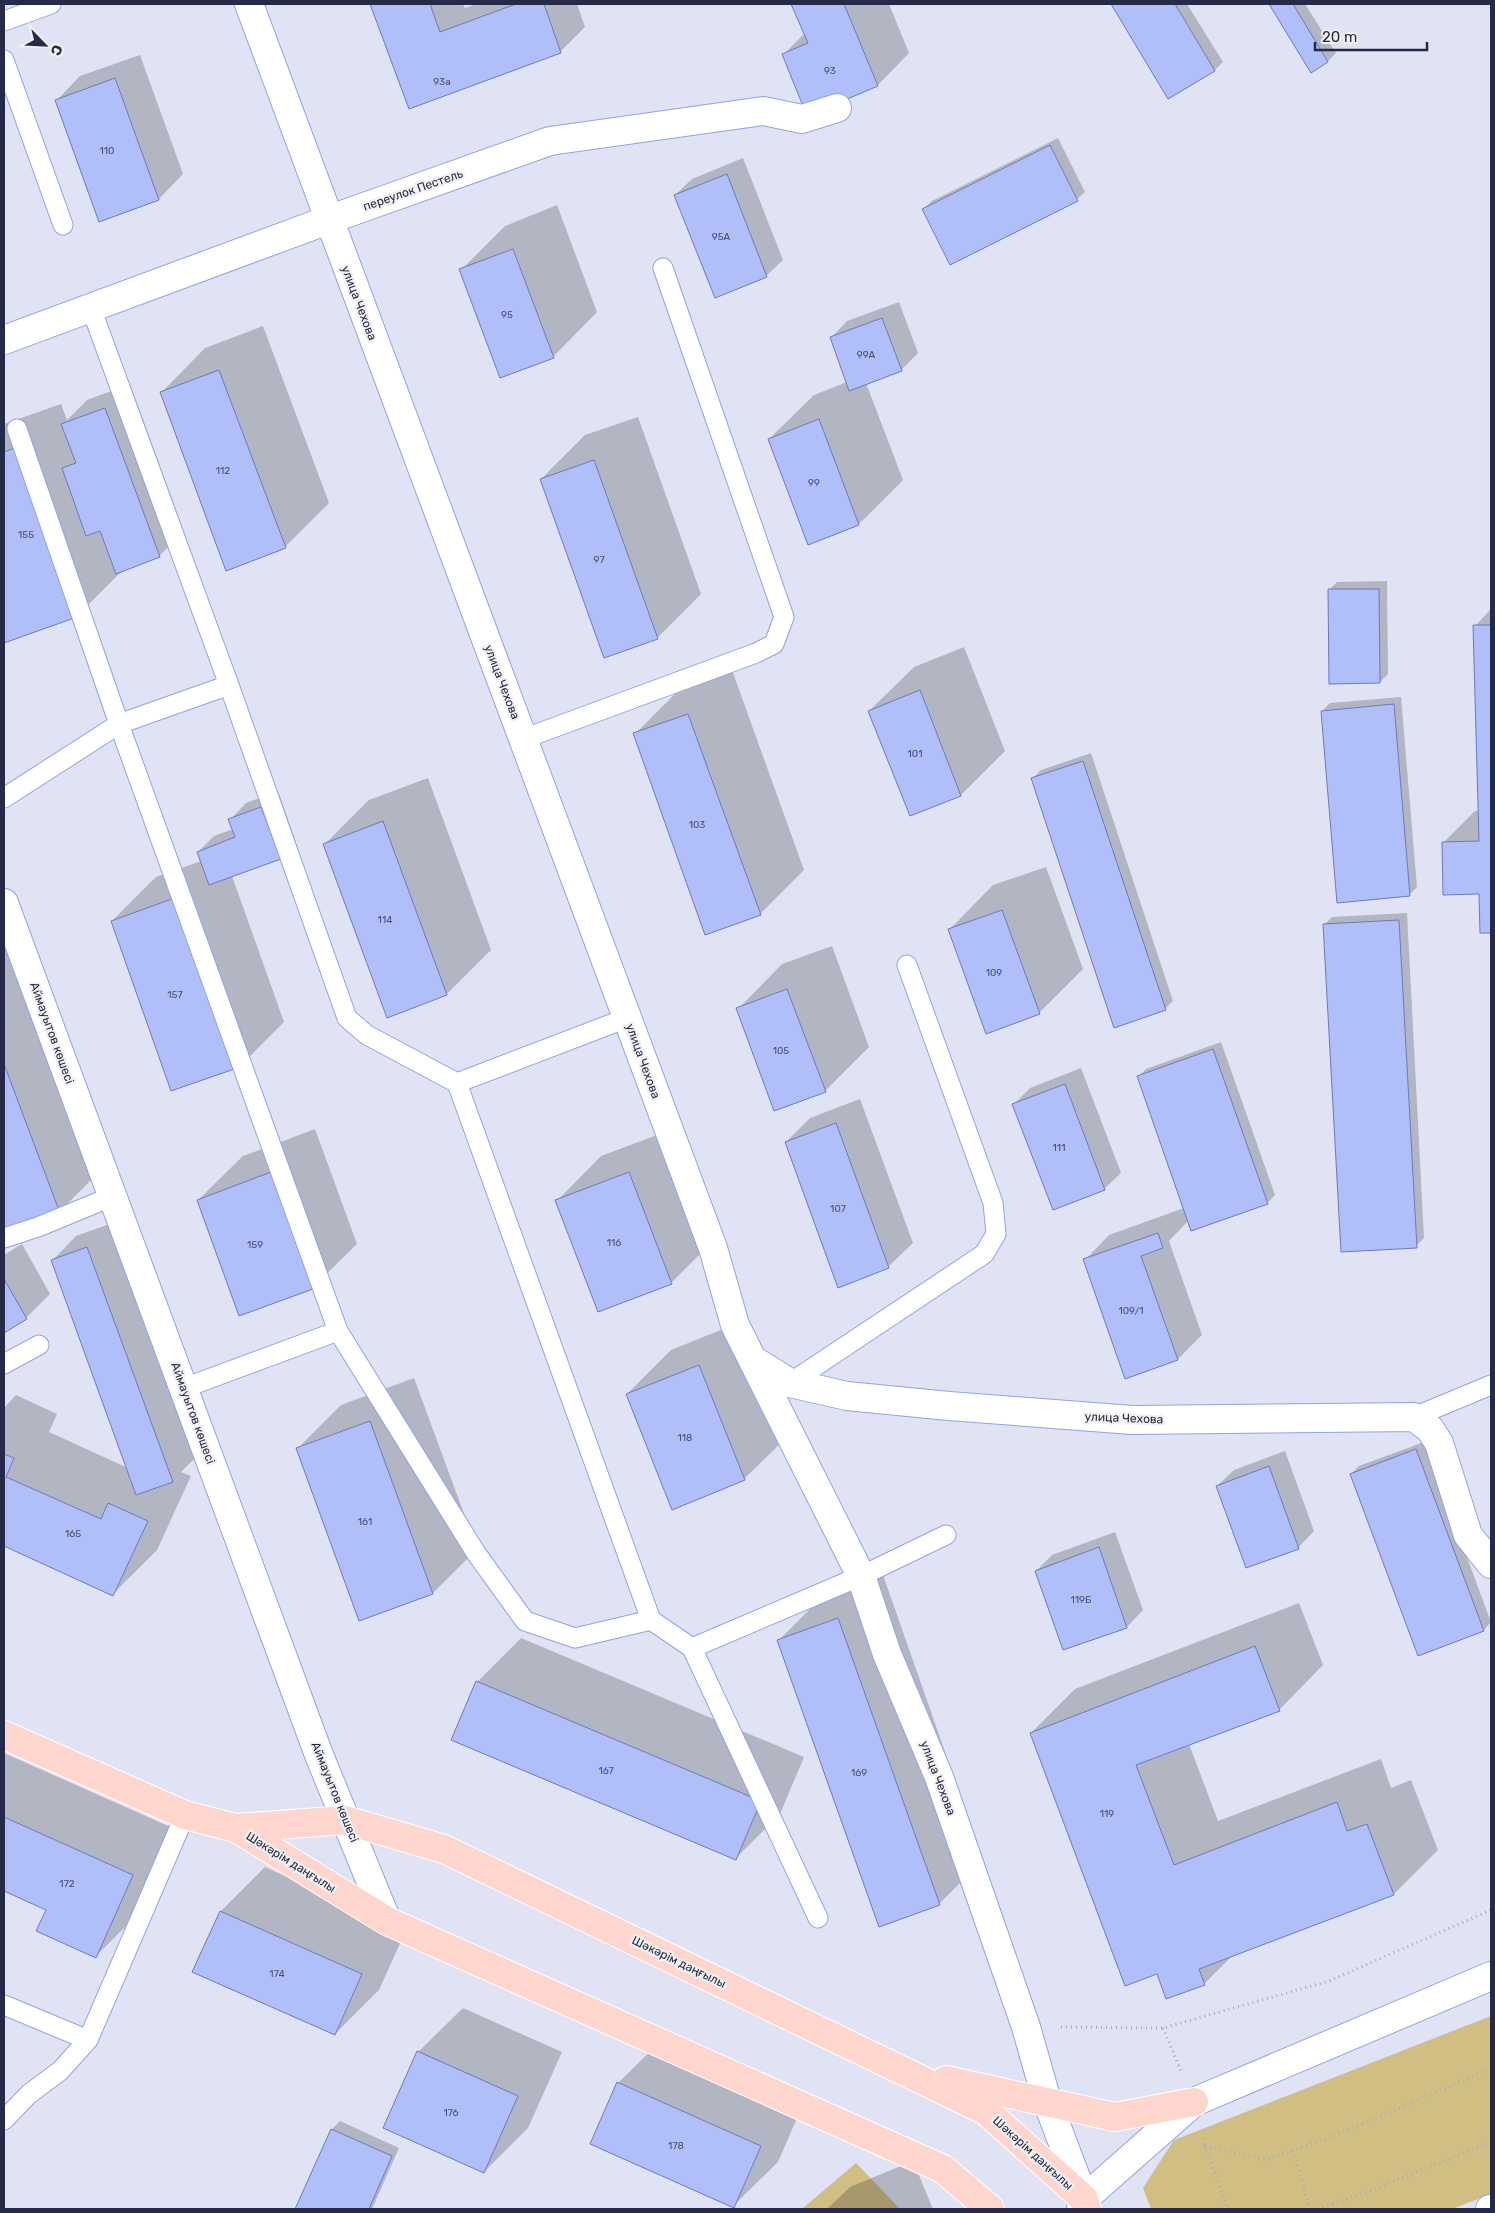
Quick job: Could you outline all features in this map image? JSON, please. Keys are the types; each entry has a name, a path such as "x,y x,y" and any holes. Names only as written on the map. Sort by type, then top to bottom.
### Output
{"main road":[{"name":"Шәкәрім даңғылы","path":"4,1734 185,1814 236,1828 387,1921 943,2169 990,2209"},
{"name":"Шәкәрім даңғылы","path":"236,1828 345,1820 444,1849 986,2111 1084,2206"},
{"path":"904,2071 1115,2117 1194,2102"}],"street":[{"name":"улица Чехова","path":"249,4 713,1248 735,1325 861,1576 887,1654 940,1777 1026,2027 1046,2101 1084,2206"},
{"name":"переулок Пестель","path":"4,340 328,220 550,141 763,111 802,119 837,108"},
{"name":"Аймауытов көшесі","path":"4,903 319,1755 387,1921"},
{"name":"улица Чехова","path":"753,1360 790,1383 857,1397 1132,1420 1414,1417"},
{"path":"1414,1417 1430,1429 1439,1443 1468,1536 1491,1564"},
{"path":"1084,2206 1194,2102 1491,1976"}],"lane":[{"path":"4,22 51,4"},
{"path":"4,60 64,225"},
{"path":"523,739 756,654 774,644 784,617 662,268"},
{"path":"91,308 229,685 347,1018 367,1035 457,1083 651,1620 692,1648 818,1918"},
{"path":"17,429 119,724 338,1331 476,1553 525,1621 575,1638 651,1620"},
{"path":"4,798 119,724 229,685"},
{"path":"790,1383 984,1254 996,1234 993,1203 907,966"},
{"path":"457,1083 627,1018"},
{"path":"4,1238 38,1227 113,1196"},
{"path":"184,1388 338,1331"},
{"path":"4,1364 39,1345"},
{"path":"1414,1417 1491,1385"},
{"path":"692,1648 861,1576 946,1534"},
{"path":"4,2120 29,2094 60,2071 88,2040 185,1814"},
{"path":"4,2005 88,2040"}],"path":[{"path":"1026,2027 1163,2028 1329,1981 1491,1910"},
{"path":"1163,2028 1194,2102 1205,2146 1228,2209"},
{"path":"1205,2146 1267,2160 1353,2128 1491,2068"},
{"path":"1318,2209 1377,2188 1491,2142"},
{"path":"1292,2152 1310,2209"}],"shaded area":[{"path":"1491,2016 1491,2194 1452,2209 1151,2209 1143,2188 1174,2140"},
{"path":"856,2163 900,2209 802,2209"}],"building":[{"path":"370,4 430,4 440,32 516,4 544,4 561,53 409,109"},
{"path":"791,4 844,4 878,86 807,116 782,54 808,43"},
{"path":"1111,4 1175,4 1215,71 1168,99"},
{"path":"1269,4 1293,4 1328,62 1311,73"},
{"path":"115,78 159,200 99,222 55,100"},
{"path":"1050,145 1078,201 950,265 922,209"},
{"path":"727,174 767,277 715,298 674,195"},
{"path":"513,249 554,358 500,378 459,269"},
{"path":"882,318 902,371 849,391 830,337"},
{"path":"219,370 286,548 226,571 160,392"},
{"path":"105,408 160,557 116,574 100,531 86,536 62,468 76,463 61,424"},
{"path":"819,419 859,525 808,545 768,439"},
{"path":"17,447 77,617 4,643 4,452"},
{"path":"594,460 658,639 604,658 540,479"},
{"path":"1328,589 1379,589 1380,683 1329,684"},
{"path":"1473,625 1491,625 1491,933 1480,933 1479,894 1443,895 1442,842 1479,841"},
{"path":"920,690 961,796 910,816 868,711"},
{"path":"1394,704 1410,896 1337,903 1321,711"},
{"path":"688,714 761,915 705,935 633,733"},
{"path":"1083,761 1166,1010 1114,1028 1031,778"},
{"path":"261,807 281,859 209,885 197,852 235,837 228,819"},
{"path":"383,821 447,995 387,1018 323,844"},
{"path":"180,896 240,1067 171,1091 111,921"},
{"path":"1002,910 1040,1014 986,1034 948,929"},
{"path":"1399,920 1417,1248 1341,1252 1323,924"},
{"path":"787,989 826,1092 774,1111 736,1008"},
{"path":"1213,1049 1268,1204 1191,1231 1137,1076"},
{"path":"4,1064 60,1213 4,1234"},
{"path":"1065,1084 1105,1190 1053,1210 1012,1104"},
{"path":"836,1123 889,1268 838,1288 785,1142"},
{"path":"271,1172 313,1289 239,1316 197,1200"},
{"path":"629,1172 672,1284 598,1312 555,1200"},
{"path":"1158,1233 1163,1248 1141,1256 1178,1360 1125,1379 1083,1259"},
{"path":"87,1247 173,1482 136,1495 51,1260"},
{"path":"4,1279 27,1319 4,1333"},
{"path":"699,1365 745,1480 672,1510 626,1394"},
{"path":"370,1421 433,1594 359,1621 296,1448"},
{"path":"1416,1449 1484,1631 1418,1656 1350,1474"},
{"path":"4,1454 14,1458 6,1477 101,1519 108,1503 148,1521 113,1596 4,1546"},
{"path":"1269,1466 1299,1549 1246,1568 1216,1486"},
{"path":"1099,1547 1127,1628 1063,1650 1035,1571"},
{"path":"838,1618 940,1905 879,1927 777,1640"},
{"path":"1255,1646 1280,1711 1136,1765 1174,1865 1337,1802 1347,1831 1367,1824 1394,1895 1199,1969 1205,1985 1166,1999 1157,1974 1125,1986 1030,1733"},
{"path":"476,1681 761,1801 736,1860 451,1740"},
{"path":"4,1817 133,1875 96,1958 36,1931 46,1910 4,1891"},
{"path":"220,1911 362,1974 335,2035 192,1972"},
{"path":"417,2051 518,2096 484,2173 383,2128"},
{"path":"617,2082 761,2146 734,2208 590,2144"},
{"path":"331,2129 392,2156 369,2209 295,2209"}]}
